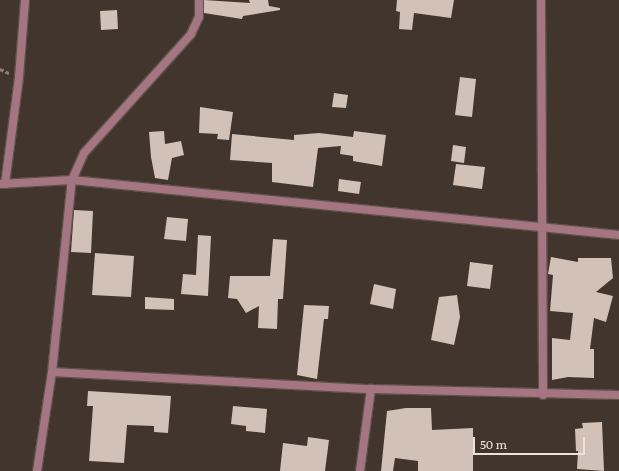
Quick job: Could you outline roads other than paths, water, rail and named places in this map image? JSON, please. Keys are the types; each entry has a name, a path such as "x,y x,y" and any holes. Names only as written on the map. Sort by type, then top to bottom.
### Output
{"street":[{"path":"25,0 19,77 2,184 72,180 542,228 619,234"},
{"path":"38,471 52,372 72,180 84,153 191,34 199,17 200,0"},
{"path":"541,0 543,395"},
{"path":"52,372 371,389 543,395 619,395"},
{"path":"360,471 371,389"}]}
